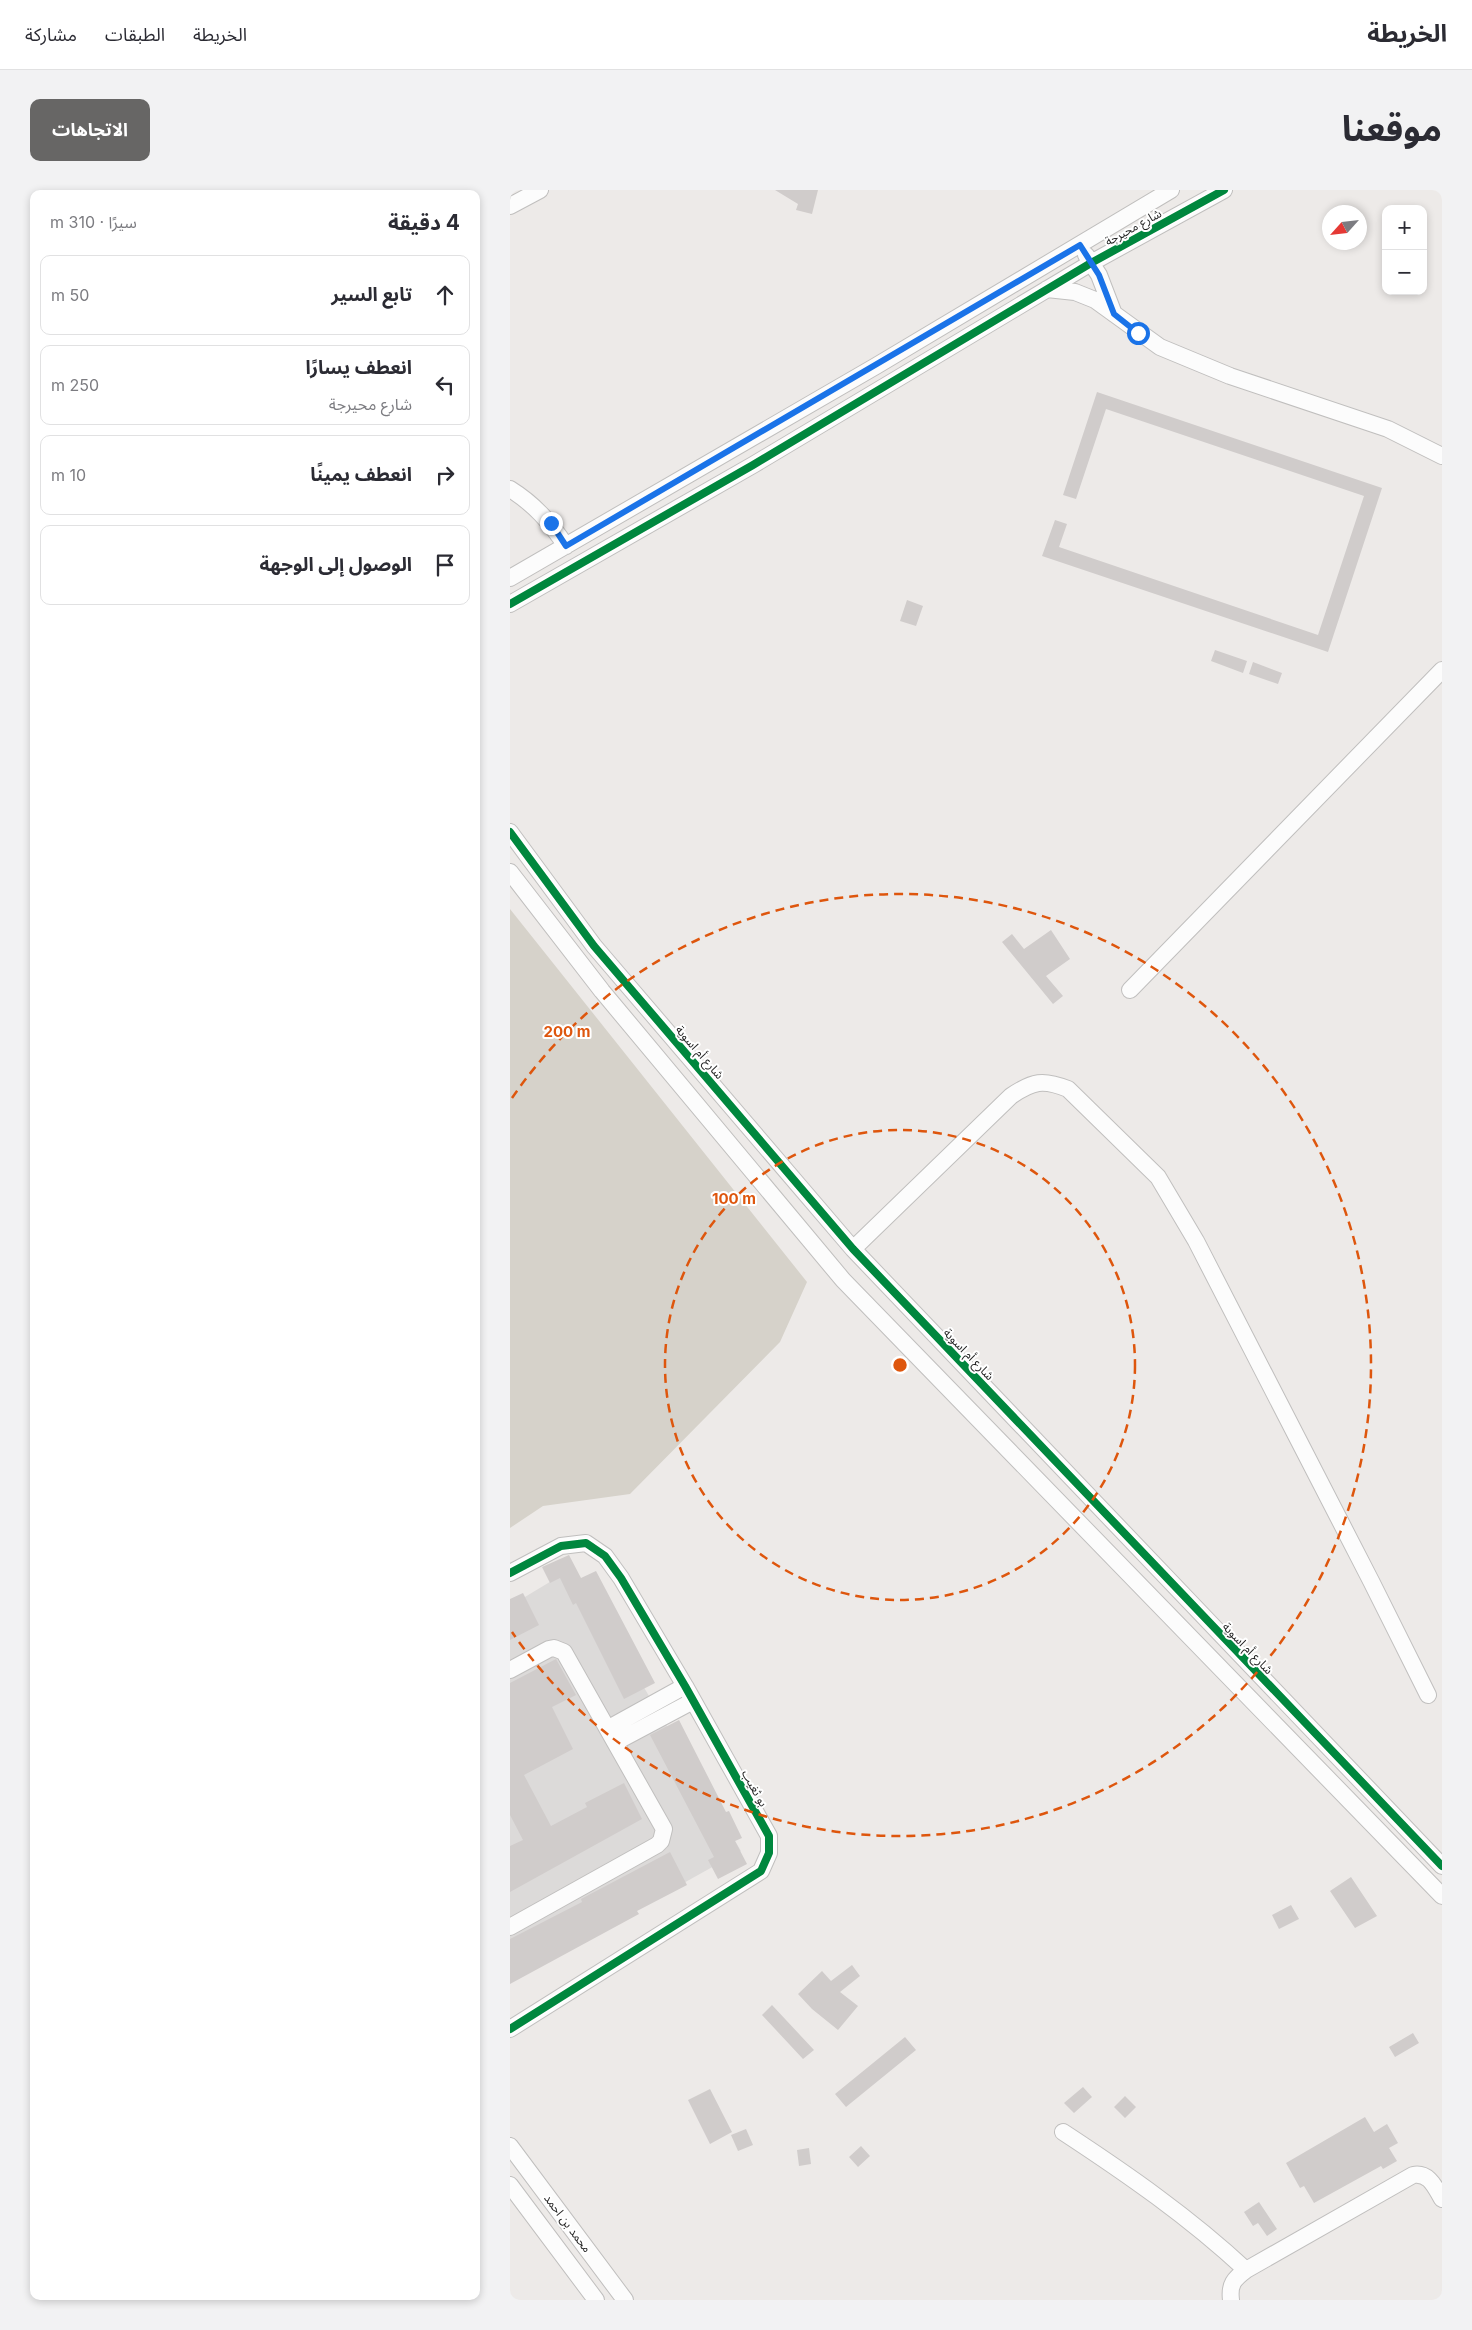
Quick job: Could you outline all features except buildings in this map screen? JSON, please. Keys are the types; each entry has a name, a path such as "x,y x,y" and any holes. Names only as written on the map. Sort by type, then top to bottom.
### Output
{"street":[{"path":"510,206 540,190"},
{"name":"شارع محيرجة","path":"510,578 1171,190"},
{"name":"شارع محيرجة","path":"510,604 753,465 1091,263 1224,190"},
{"path":"1080,245 1099,275 1114,314"},
{"path":"1047,289 1075,292 1096,300 1160,347 1230,376 1388,429 1442,456"},
{"path":"510,489 527,500 551,523 566,546"},
{"path":"1130,990 1442,670"},
{"name":"شارع أم اسوية","path":"510,832 594,946 853,1249 1442,1866"},
{"path":"510,872 602,991 843,1280 1442,1896"},
{"path":"853,1249 1011,1096 1035,1083 1051,1082 1068,1089 1158,1177 1196,1241 1428,1695"},
{"name":"بو ثغيب","path":"510,1573 561,1546 586,1544 605,1556 621,1578 685,1686 769,1836 769,1853 761,1870 510,2029"},
{"path":"510,1670 549,1649 559,1649 568,1656 664,1829 661,1841 510,1927"},
{"path":"612,1735 685,1686"},
{"path":"612,1735 693,1701"},
{"path":"1063,2132 1144,2185 1219,2244 1246,2270"},
{"name":"محمد بن احمد","path":"510,2146 626,2300"},
{"path":"1231,2300 1230,2288 1233,2280 1246,2270 1413,2175 1426,2176 1433,2183 1442,2199"},
{"name":"محمد بن احمد","path":"510,2185 596,2300"}],"shaded area":[{"path":"510,909 807,1282 780,1342 630,1494 543,1506 510,1528"},
{"path":"573,1568 741,1851 510,1980 510,1606"}],"cycle path":[{"path":"510,604 753,465 1091,263 1224,190"},
{"path":"510,832 594,946 853,1249 1442,1866"},
{"path":"510,1573 561,1546 586,1543 605,1556 621,1578 685,1686 769,1836 769,1853 761,1871 510,2029"}],"route":[{"path":"551,523 566,546 1080,245 1099,275 1114,314 1138,333"}]}
